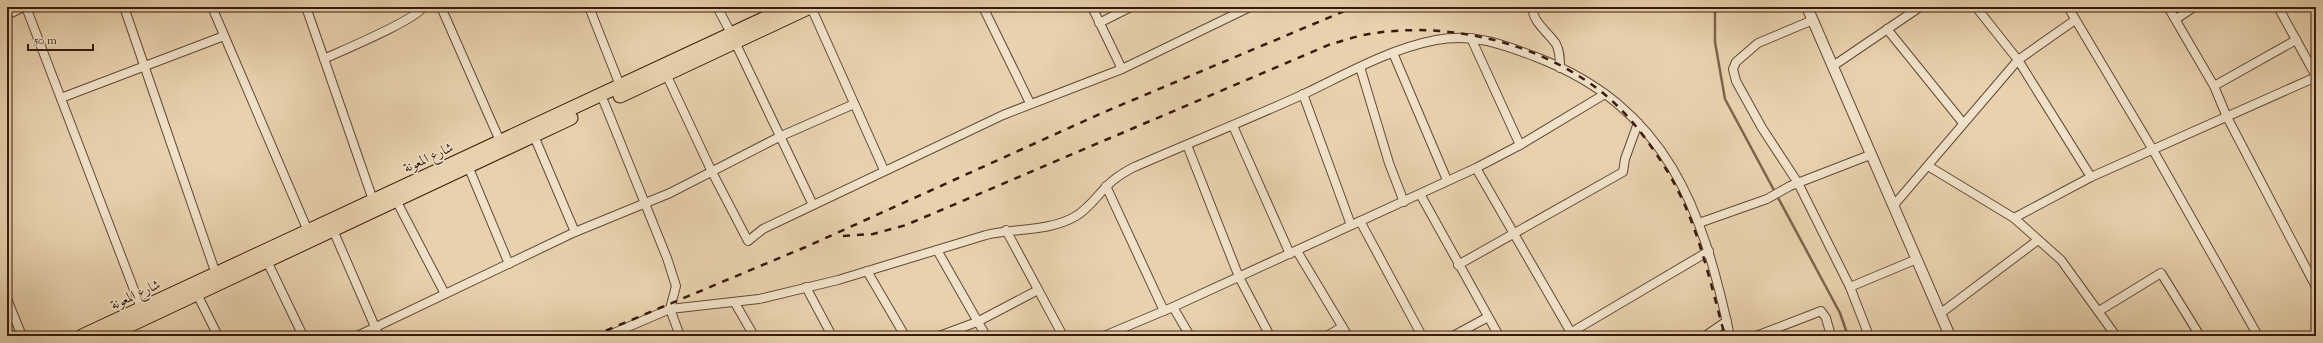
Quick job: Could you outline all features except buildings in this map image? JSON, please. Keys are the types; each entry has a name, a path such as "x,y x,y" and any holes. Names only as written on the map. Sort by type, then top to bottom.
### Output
{"highway":[{"name":"شارع المعونة","path":"82,336 373,200 468,166 534,136 604,102 622,90 666,74 733,38 766,12 789,7"},
{"name":"شارع المعونة","path":"107,336 129,332 197,294 396,200 500,141 622,90 733,38 810,7"}],"street":[{"path":"7,15 25,7 141,308"},
{"path":"124,7 143,67 216,274"},
{"path":"212,7 308,231"},
{"path":"306,7 373,200"},
{"path":"324,59 386,31 418,13 424,7"},
{"path":"441,7 500,141"},
{"path":"590,7 622,90"},
{"path":"717,7 779,137 795,164 813,205"},
{"path":"810,7 884,170"},
{"path":"983,7 1030,103"},
{"path":"1092,7 1122,69"},
{"path":"1099,23 1131,7"},
{"path":"666,74 712,172 748,242 763,229 884,170 1030,103 1122,69 1250,7"},
{"path":"1533,7 1533,11 1538,22 1556,45 1560,68"},
{"path":"1807,7 1870,155 1894,205 1950,336"},
{"path":"1833,66 1920,7"},
{"path":"1976,7 2018,60 2090,177"},
{"path":"2068,7 2153,150 2258,336"},
{"path":"2168,7 2214,86 2228,117 2316,287"},
{"path":"2176,19 2194,7"},
{"path":"2014,218 2090,177 2316,77 2314,66 2296,40 2278,7"},
{"path":"1813,20 1758,43 1741,55 1734,65 1736,81 1850,287 1869,336"},
{"path":"1894,205 2018,60 2075,20"},
{"path":"1887,29 1963,123"},
{"path":"61,98 224,36"},
{"path":"1471,38 1520,145"},
{"path":"608,336 670,309 736,303 867,271 1006,230 1038,228 1067,221 1083,211 1106,186 1132,168 1233,126 1393,53 1437,40 1471,38 1494,41 1560,68 1605,94 1638,123 1661,148 1674,168 1699,223 1709,252 1730,336"},
{"path":"2214,86 2296,40"},
{"path":"1393,53 1447,180"},
{"path":"1360,67 1389,163 1404,202"},
{"path":"1303,94 1351,225"},
{"path":"1104,336 1174,307 1294,253 1351,225 1404,202 1447,180 1476,168 1520,145 1605,94"},
{"path":"604,102 645,203 676,286 670,309 680,336"},
{"path":"357,336 375,326 575,232 645,203 712,172 779,137 854,104"},
{"path":"1458,265 1623,172 1625,159 1638,123"},
{"path":"1233,126 1294,253 1348,336"},
{"path":"534,136 575,232"},
{"path":"1187,145 1239,277 1270,336"},
{"path":"1699,223 1767,199 1794,184 1870,155"},
{"path":"468,166 509,264"},
{"path":"1928,166 2014,218 2061,260 2116,336"},
{"path":"1476,168 1570,335 1709,252"},
{"path":"1106,186 1164,311"},
{"path":"1420,194 1458,265 1499,336"},
{"path":"396,200 445,294"},
{"path":"1360,222 1422,336"},
{"path":"333,230 379,336"},
{"path":"1006,230 1063,336"},
{"path":"1941,313 2038,240"},
{"path":"937,250 986,336"},
{"path":"1850,287 1917,259"},
{"path":"267,261 303,336"},
{"path":"867,271 905,336"},
{"path":"2099,311 2161,273 2200,336"},
{"path":"806,287 832,336"},
{"path":"939,336 977,322 1038,290"},
{"path":"197,294 218,336"},
{"path":"7,299 22,336"},
{"path":"736,303 754,336"},
{"path":"1174,307 1190,336"},
{"path":"1756,336 1821,311 1826,318 1831,336"},
{"path":"1453,336 1488,317"},
{"path":"1705,336 1727,321"},
{"path":"1327,336 1342,327"}],"waterway":[{"path":"1715,7 1715,42 1725,99 1840,313 1848,336"}],"railway":[{"path":"593,336 808,246 1102,113 1354,7"},
{"path":"843,236 873,234 906,225 1331,44 1364,35 1398,31 1428,30 1458,33 1487,38 1544,57 1571,71 1595,87 1615,104 1633,123 1650,144 1664,166 1685,206 1701,249 1725,336"}]}
